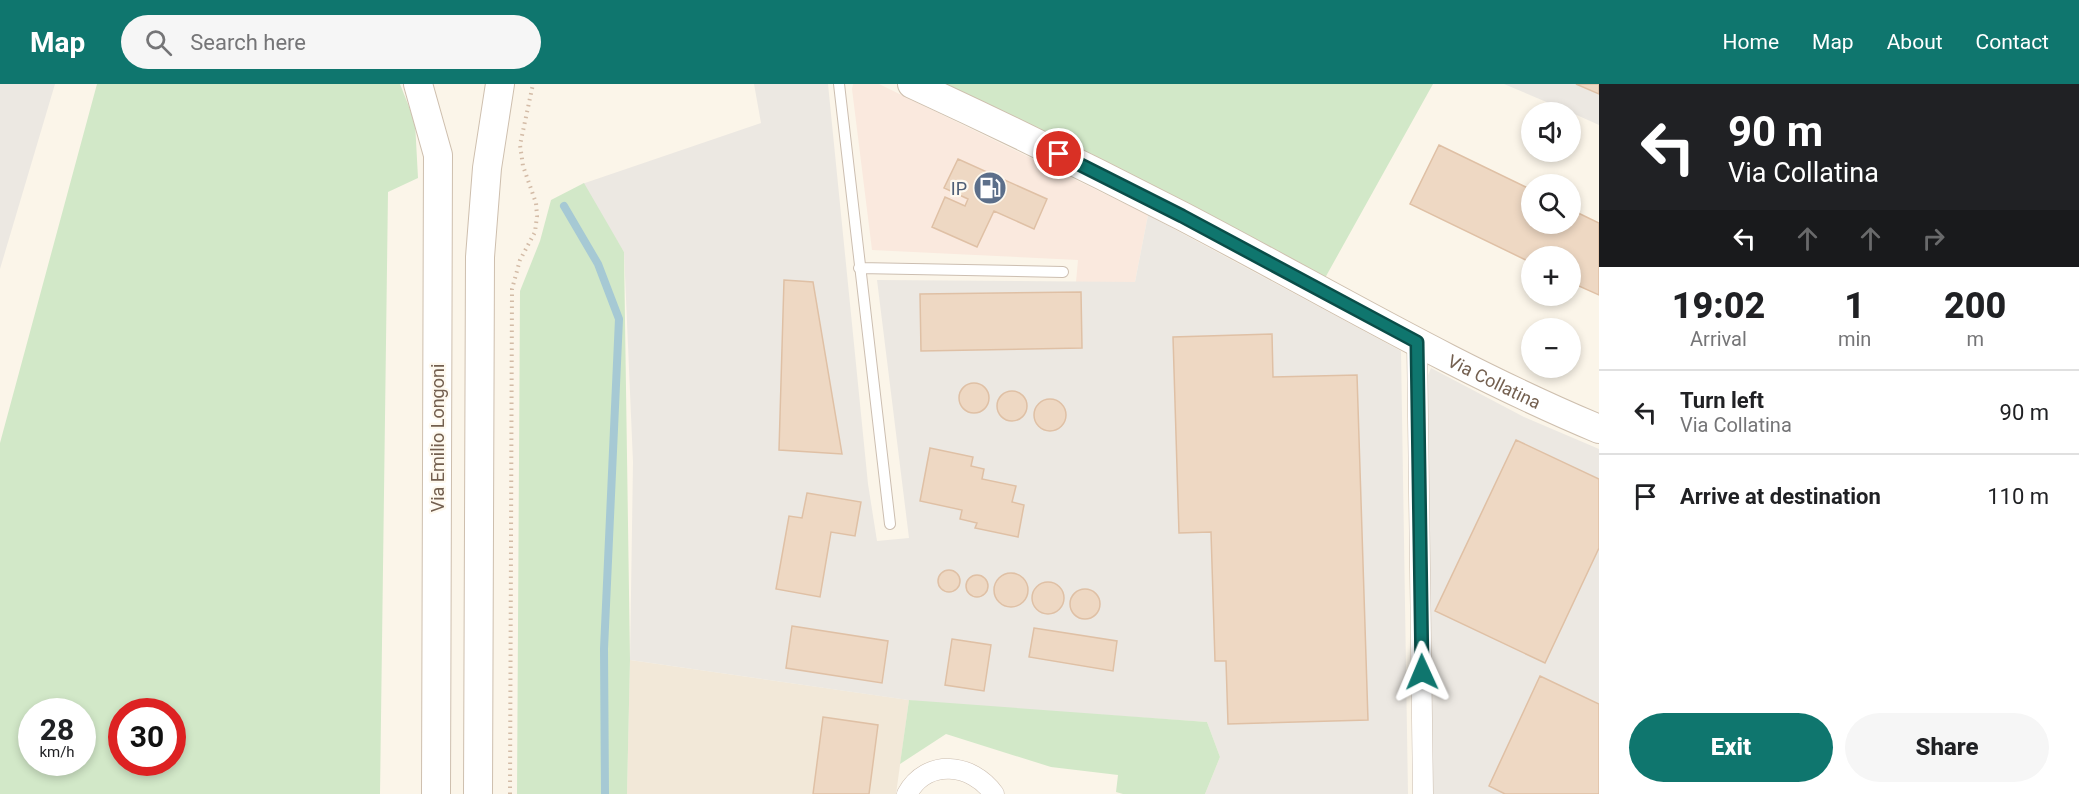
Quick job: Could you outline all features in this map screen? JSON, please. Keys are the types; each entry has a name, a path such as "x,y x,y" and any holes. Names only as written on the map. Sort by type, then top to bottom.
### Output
{"street":[{"name":"Via Emilio Longoni","path":"418,84 438,155 436,794"},
{"path":"478,794 480,257 487,168 500,84"},
{"name":"Via Collatina","path":"912,84 1018,133 1172,211 1417,342 1539,404 1599,429"},
{"path":"1417,342 1423,794"},
{"path":"907,794 911,787 924,776 940,770 957,769 973,774 987,784 994,794"}],"lane":[{"path":"839,84 891,524"},
{"path":"859,268 1064,272"}],"path":[{"path":"510,794 512,289 520,260 535,232 537,216 536,203 523,166 520,145 533,84"}],"shaded area":[{"path":"0,84 55,84 0,269"},
{"path":"754,84 828,84 868,484 877,541 909,538 877,280 1135,282 1148,215 1401,351 1408,794 1205,794 1220,757 1207,722 929,703 630,660 633,462 624,252 582,184 761,123"},
{"path":"853,84 879,84 1148,215 1135,282 1076,282 1078,260 872,250"},
{"path":"1504,84 1599,84 1599,125 1581,117 1581,102 1546,102"},
{"path":"1431,368 1524,417 1599,449 1599,794 1433,794 1426,380"},
{"path":"630,660 909,700 896,794 627,794"}],"green space":[{"path":"97,84 400,84 415,122 418,178 388,192 380,794 0,794 0,443"},
{"path":"935,84 1433,84 1325,278"},
{"path":"584,183 624,252 630,660 627,794 517,794 520,291 540,241 551,200"},
{"path":"909,700 1207,722 1220,757 1205,794 1123,794 1116,792 1118,775 1051,767 946,734 900,764"}],"building":[{"path":"1576,84 1599,84 1599,94"},
{"path":"1439,145 1521,185 1521,234 1581,234 1581,214 1599,223 1599,295 1581,287 1581,246 1521,246 1521,258 1410,204"},
{"path":"958,159 1047,199 1034,229 994,211 977,247 932,227 945,197 965,206 968,199 944,188"},
{"path":"784,280 813,282 842,454 779,450"},
{"path":"1081,292 1082,348 921,351 920,294"},
{"path":"1272,334 1273,377 1357,375 1368,720 1228,724 1226,661 1215,661 1211,532 1179,533 1173,337"},
{"path":"974,383 985,387 989,398 985,409 974,413 963,409 959,398 963,387"},
{"path":"1012,391 1023,395 1027,406 1023,417 1012,421 1001,417 997,406 1001,395"},
{"path":"1050,399 1061,404 1066,415 1061,426 1050,431 1039,426 1034,415 1039,404"},
{"path":"1516,440 1599,479 1599,548 1545,663 1435,611"},
{"path":"930,448 973,457 971,466 984,469 982,479 1016,486 1012,502 1024,505 1018,537 975,528 977,523 960,519 962,510 920,501"},
{"path":"807,493 861,502 855,536 831,532 820,597 776,589 789,516 802,518"},
{"path":"949,570 957,573 960,581 957,589 949,592 941,589 938,581 941,573"},
{"path":"1011,573 1023,578 1028,590 1023,602 1011,607 999,602 994,590 999,578"},
{"path":"977,575 985,578 988,586 985,594 977,597 969,594 966,586 969,578"},
{"path":"1048,582 1059,587 1064,598 1059,609 1048,614 1037,609 1032,598 1037,587"},
{"path":"1085,589 1096,593 1100,604 1096,615 1085,619 1074,615 1070,604 1074,593"},
{"path":"792,626 888,641 882,683 786,668"},
{"path":"1034,628 1117,641 1113,671 1029,657"},
{"path":"952,639 991,645 984,691 945,685"},
{"path":"1540,676 1599,704 1599,794 1505,794 1489,786"},
{"path":"823,717 878,725 869,794 813,794"}],"waterway":[{"path":"564,206 598,264 619,319 604,649 605,794"}],"place":[{"name":"IP","path":"990,188"}],"route":[{"path":"1059,154 1182,216 1417,342 1422,672"}]}
